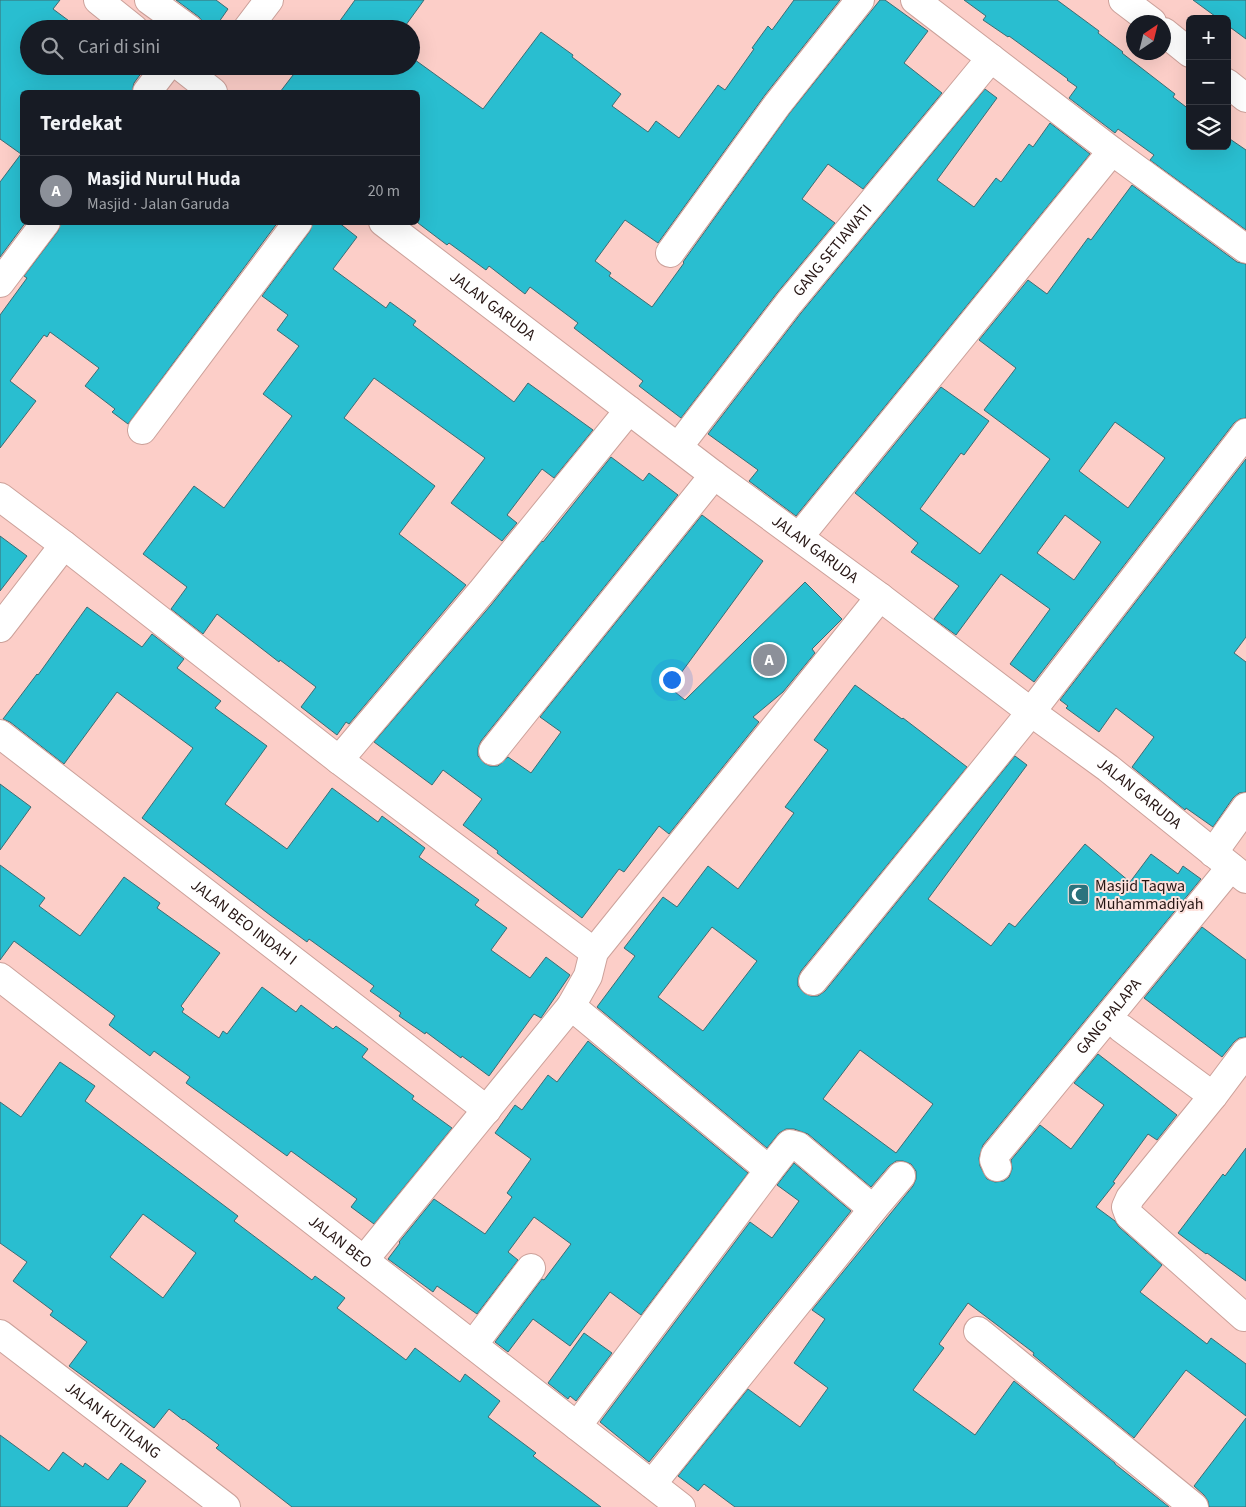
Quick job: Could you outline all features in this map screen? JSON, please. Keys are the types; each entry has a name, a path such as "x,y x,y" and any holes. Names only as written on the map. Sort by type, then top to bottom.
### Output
{"street":[{"path":"98,0 123,20"},
{"path":"149,0 177,20"},
{"path":"254,20 269,0"},
{"path":"670,253 777,105 860,0"},
{"path":"915,0 1112,151 1246,249"},
{"path":"1124,0 1143,15"},
{"path":"1171,38 1186,50"},
{"name":"GANG SETIAWATI","path":"678,447 789,303 991,58"},
{"path":"148,90 160,75"},
{"path":"199,75 213,82"},
{"path":"1231,86 1246,98"},
{"path":"799,537 1112,151"},
{"path":"0,283 44,225"},
{"path":"142,430 296,225"},
{"name":"JALAN GARUDA","path":"387,225 714,475 1108,768 1230,866"},
{"path":"339,760 482,591 629,410"},
{"path":"813,981 1031,712 1246,433"},
{"path":"493,751 714,475"},
{"path":"0,497 339,760 594,952"},
{"path":"0,628 64,545"},
{"path":"364,1260 571,1006 588,976 594,952 880,598"},
{"name":"JALAN BEO INDAH I","path":"0,734 487,1110"},
{"name":"GANG PALAPA","path":"997,1167 994,1160 995,1155 1230,866 1246,807"},
{"name":"JALAN BEO","path":"0,977 681,1507"},
{"path":"571,1006 769,1170"},
{"path":"1121,1028 1213,1096"},
{"path":"1244,1317 1129,1215 1126,1207 1130,1198 1213,1096 1246,1052"},
{"path":"578,1426 790,1144 798,1146 873,1209"},
{"path":"652,1484 901,1176"},
{"path":"473,1344 531,1268"},
{"path":"978,1331 1194,1507"},
{"name":"JALAN KUTILANG","path":"0,1334 226,1507"}],"building":[{"path":"0,0 60,0 53,9 68,20 20,20 20,75 140,75 134,83 132,90 20,90 20,153 0,139"},
{"path":"176,0 216,0 228,9 220,20 201,20"},
{"path":"355,0 424,0 410,20 341,20"},
{"path":"794,0 840,0 765,95 658,243 625,220 595,261 611,273 609,276 652,307 789,114 880,0 885,0 928,31 904,63 942,93 863,189 828,164 802,199 835,223 777,293 681,418 639,386 643,381 574,328 578,323 530,287 525,294 489,266 486,270 449,243 447,245 420,225 420,90 282,90 293,75 420,75 420,64 483,109 541,32 621,94 612,106 648,132 656,121 679,138 718,85 725,90 768,26 772,30"},
{"path":"964,0 1057,0 1099,31 1098,33 1123,52 1126,60 1131,60 1175,94 1173,97 1186,107 1186,150 1231,150 1231,140 1246,150 1246,230 1150,160 1154,155 1118,129 1115,133 1069,98 1077,87 1009,36 983,20 986,16"},
{"path":"1193,0 1246,0 1246,39 1231,28 1231,15 1214,15"},
{"path":"985,89 997,98 937,180 974,207 996,178 1001,182 1029,144 1033,147 1050,123 1090,154 796,516 749,481 758,470 708,434 801,313"},
{"path":"20,155 20,225 24,225 0,257 0,182"},
{"path":"1132,185 1237,262 1246,264 1246,418 1234,423 1034,682 1010,664 1050,609 1001,574 956,635 934,619 959,586 911,552 918,543 855,493 941,387 989,421 964,455 961,453 920,509 980,554 1050,459 984,410 1016,368 979,340 1028,280 1047,294 1088,238 1091,240","holes":["1115,422 1165,458 1128,508 1079,471","1065,515 1101,542 1074,580 1037,553"]},
{"path":"60,225 276,225 128,424 112,412 115,409 85,386 99,368 50,332 47,337 44,335 10,381 36,401 0,448 0,315 27,278 24,276 58,231"},
{"path":"312,225 342,225 357,237 333,269 386,308 390,302 416,321 413,325 514,402 528,383 593,430 554,478 542,469 507,515 517,523 502,541 451,503 485,458 374,378 344,418 435,486 399,534 466,585 349,724 346,722 337,735 301,707 316,687 280,660 279,662 217,614 203,634 171,609 187,587 143,554 194,486 224,508 292,416 263,394 299,346 277,330 288,315 262,296 310,231"},
{"path":"611,457 643,481 649,473 678,495 481,741 478,748 478,756 484,763 490,766 498,766 508,757 531,773 561,732 540,717 702,515 763,561 670,688 685,700 805,582 842,619 812,649 815,653 783,692 753,717 759,722 669,834 659,826 624,872 619,869 582,918 463,825 482,799 443,770 432,785 374,742 491,605"},
{"path":"1246,459 1246,637 1234,653 1246,662 1246,792 1239,793 1233,798 1213,827 1186,808 1185,810 1132,767 1154,737 1116,708 1099,732 1066,708 1068,706 1060,700"},
{"path":"0,536 27,556 0,591"},
{"path":"87,607 142,647 152,634 184,659 177,668 221,701 215,708 267,746 225,804 287,849 332,788 378,822 382,816 425,848 419,857 479,900 475,905 507,928 491,950 530,978 546,957 570,975 541,1018 534,1014 489,1076 426,1032 425,1034 399,1016 401,1013 370,991 374,986 309,939 307,942 142,818 193,748 117,692 64,764 10,722 3,719 38,675"},
{"path":"855,685 903,718 967,767 801,971 798,978 798,986 804,993 811,996 818,996 825,991 1015,756 1027,765 928,899 991,946 1009,923 1015,927 1085,844 1130,882 1151,854 1178,874 1183,866 1201,879 983,1145 979,1158 980,1166 987,1179 995,1182 1004,1181 1009,1177 1012,1169 1011,1160 1040,1125 1071,1149 1104,1105 1074,1083 1098,1054 1177,1115 1157,1140 1148,1134 1113,1182 1115,1183 1096,1207 1115,1221 1119,1227 1162,1265 1140,1292 1207,1344 1211,1338 1246,1364 1246,1416 1186,1370 1134,1438 1033,1355 1034,1353 968,1303 939,1344 944,1348 913,1390 975,1435 1014,1381 1169,1507 735,1507 704,1484 698,1491 678,1476 748,1389 800,1427 828,1388 794,1363 825,1319 812,1310 913,1186 916,1179 916,1171 911,1164 896,1161 889,1166 871,1187 808,1134 794,1129 786,1129 779,1133 767,1148 597,1007 635,956 624,948 663,897 677,907 708,866 738,889 794,813 785,807 828,750 814,740","holes":["712,927 757,961 703,1031 658,997","860,1050 933,1104 896,1153 823,1099"]},
{"path":"0,784 31,807 0,850"},
{"path":"0,865 45,898 39,906 80,936 124,877 160,903 157,908 220,953 181,1006 184,1009 182,1012 219,1038 223,1031 227,1034 262,987 296,1012 301,1005 333,1029 336,1026 368,1049 362,1057 414,1096 412,1099 452,1128 374,1224 351,1207 357,1199 291,1151 287,1156 186,1083 190,1077 154,1051 150,1056 109,1025 115,1016 14,941 0,960"},
{"path":"1202,927 1246,960 1246,1037 1239,1038 1234,1042 1222,1057 1144,998"},
{"path":"588,1041 748,1173 641,1315 610,1292 570,1346 533,1319 508,1352 495,1342 571,1244 534,1217 508,1252 518,1260 477,1314 437,1286 433,1292 388,1259 399,1242 434,1199 485,1234 512,1197 507,1193 531,1159 495,1133 515,1105 522,1110 548,1075 557,1082"},
{"path":"60,1062 95,1086 85,1101 238,1216 234,1221 312,1280 315,1276 345,1298 337,1308 406,1360 415,1348 460,1382 465,1374 500,1401 488,1417 536,1453 533,1456 601,1507 292,1507 216,1448 219,1445 169,1409 154,1428 69,1366 87,1342 50,1315 53,1311 13,1281 27,1262 0,1243 0,1102 21,1117","holes":["143,1214 196,1253 163,1298 110,1257"]},
{"path":"1246,1148 1246,1281 1178,1233 1223,1174 1225,1176"},
{"path":"794,1163 851,1211 649,1462 600,1422 750,1222 772,1238 799,1201 777,1185"},
{"path":"584,1333 612,1353 576,1401 570,1396 568,1399 548,1383"},
{"path":"1246,1418 1246,1507 1209,1507 1204,1495 1194,1486"},
{"path":"0,1435 49,1471 63,1452 83,1467 85,1463 108,1480 121,1463 146,1481 127,1507 0,1507"}],"place":[{"name":"Masjid Nurul Huda","path":"769,660"},
{"name":"Masjid Taqwa Muhammadiyah","path":"1079,895"}]}
